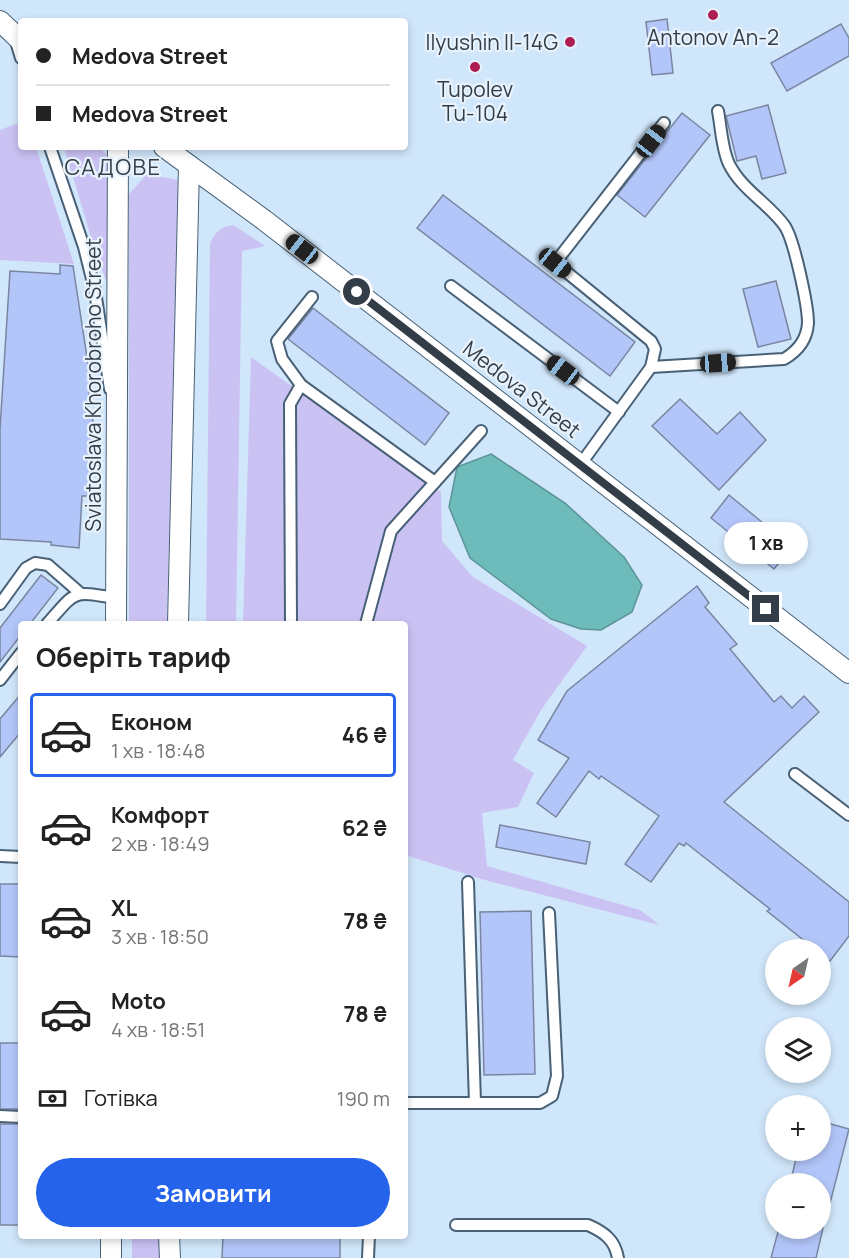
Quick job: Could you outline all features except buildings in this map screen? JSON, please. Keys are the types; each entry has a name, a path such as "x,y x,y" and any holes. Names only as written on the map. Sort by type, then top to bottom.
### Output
{"street":[{"name":"Sviatoslava Khorobroho Street","path":"116,621 118,150"},
{"name":"Medova Street","path":"168,150 264,220 849,673"},
{"path":"178,621 189,166"},
{"path":"111,1239 111,1258"},
{"path":"169,1239 170,1258"}],"lane":[{"path":"12,32 18,49"},
{"path":"651,367 784,359 796,352 804,339 808,322 794,247 786,227 775,213 740,182 728,162 718,111"},
{"path":"580,465 651,367 655,349 651,341 551,260 664,123"},
{"path":"51,150 84,248 95,291 106,372 117,422"},
{"path":"451,286 619,412"},
{"path":"312,297 277,341 282,358 301,385 435,482"},
{"path":"291,621 290,404 301,385"},
{"path":"367,621 391,531 481,431"},
{"path":"0,604 26,568 34,563 48,565 80,592 116,598"},
{"path":"50,621 69,599 80,592"},
{"path":"0,680 18,657"},
{"path":"795,774 849,815"},
{"path":"0,856 18,857"},
{"path":"468,882 475,1103"},
{"path":"408,1104 540,1103 549,1100 555,1088 549,913"},
{"path":"0,1116 18,1117"},
{"path":"456,1225 588,1225 600,1230 611,1239 618,1258"},
{"path":"368,1258 369,1239"}],"shaded area":[{"path":"18,123 18,150 37,150 74,264 0,260 0,130"},
{"path":"65,150 102,150 107,155 115,176 109,351 107,337 109,288 97,257"},
{"path":"147,174 178,180 167,621 129,621 129,194"},
{"path":"233,225 265,246 242,251 236,621 206,621 210,244 218,231"},
{"path":"251,357 441,492 442,541 473,577 587,646 541,710 513,760 534,773 518,807 482,813 487,866 640,910 660,925 485,880 408,856 408,621 243,621"},
{"path":"491,454 565,503 624,557 642,585 632,612 601,630 581,629 551,619 470,558 449,507 457,467"},
{"path":"132,1239 162,1239 163,1258 132,1258"}],"place":[{"name":"Antonov An-2","path":"713,15"},
{"name":"Ilyushin Il-14G","path":"570,42"},
{"name":"Tupolev Tu-104","path":"475,67"}],"district":[{"name":"САДОВЕ","path":"113,167"}],"route":[{"path":"357,292 766,609"}]}
